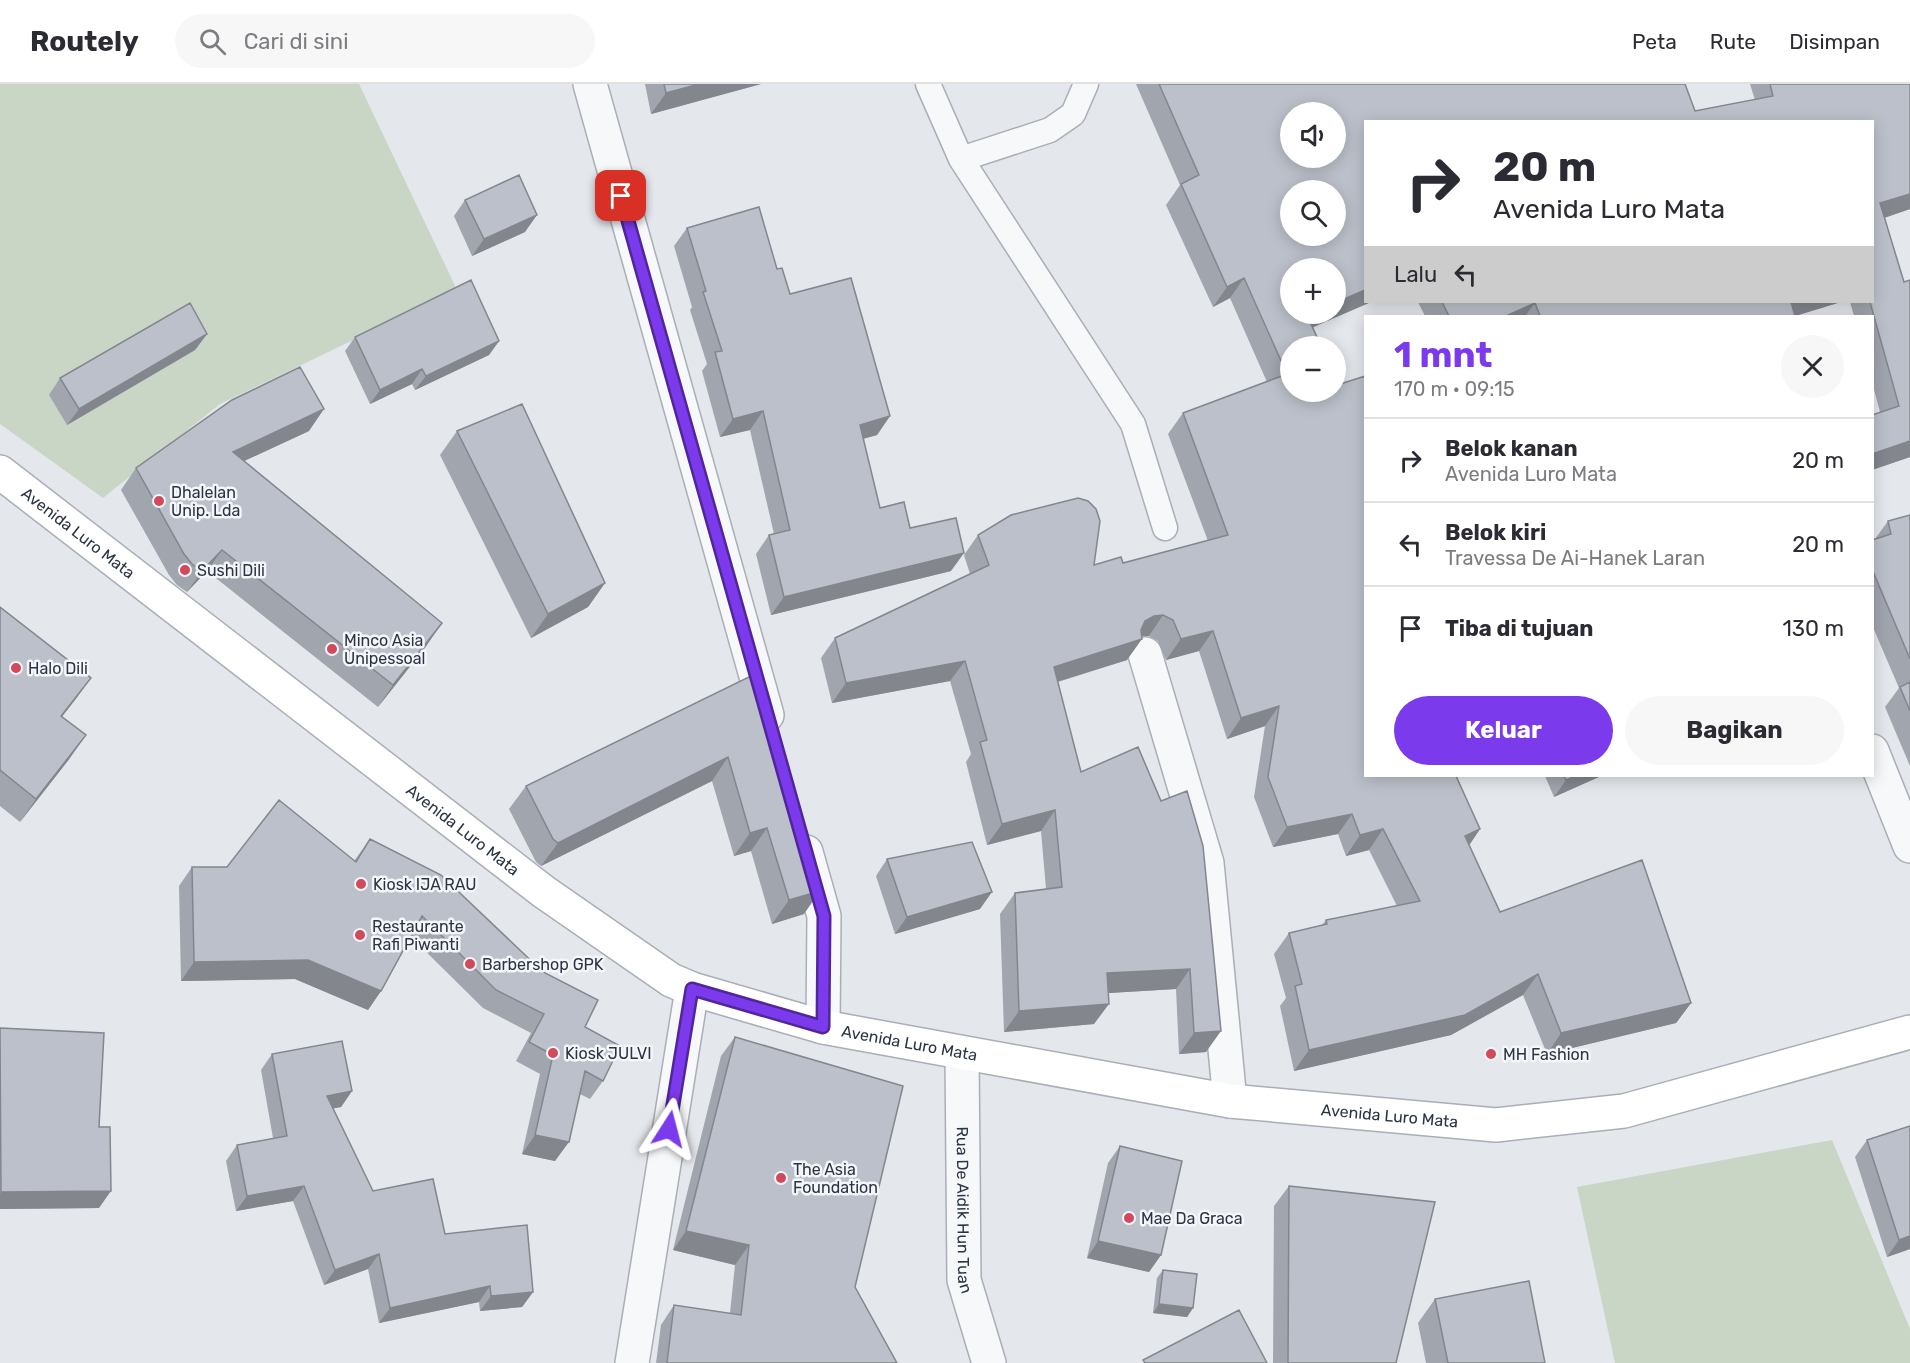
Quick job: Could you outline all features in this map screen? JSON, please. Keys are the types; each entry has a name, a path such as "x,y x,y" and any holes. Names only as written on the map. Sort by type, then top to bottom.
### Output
{"main road":[{"name":"Avenida Luro Mata","path":"0,472 544,892 671,980 692,989 823,1027 1230,1101 1496,1125 1624,1111 1910,1032"}],"street":[{"path":"590,84 776,745"},
{"path":"1145,654 1207,863 1230,1101"},
{"path":"1874,756 1910,846"},
{"path":"798,825 824,916 823,1027"},
{"path":"632,1363 692,989"},
{"name":"Rua De Aidik Hun Tuan","path":"962,1054 964,1280 989,1363"}],"lane":[{"path":"928,84 960,159 1133,424 1165,528"},
{"path":"960,159 1050,130 1072,114 1086,84"}],"green space":[{"path":"0,84 359,84 457,290 220,404 103,498 0,424"},
{"path":"1832,1140 1910,1329 1910,1363 1615,1363 1577,1187"}],"building":[{"path":"664,84 699,84 666,93"},
{"path":"1159,84 1685,84 1695,111 1773,96 1770,84 1910,84 1910,194 1880,203 1904,282 1910,280 1910,441 1874,453 1874,414 1899,406 1870,303 1874,303 1874,120 1364,120 1364,290 1346,298 1346,258 1280,258 1280,324 1311,324 1316,336 1280,336 1280,358 1244,278 1227,287 1181,184 1199,175"},
{"path":"519,175 537,215 484,239 465,200"},
{"path":"759,207 777,269 782,268 790,294 851,278 890,416 860,425 880,508 904,502 910,528 956,518 964,553 784,597 769,535 790,530 763,411 733,419 715,352 722,351 703,292 706,291 687,228"},
{"path":"471,280 499,341 426,376 422,369 380,390 355,337"},
{"path":"190,303 207,334 79,409 60,378"},
{"path":"1442,303 1535,303 1508,315 1448,315"},
{"path":"1535,303 1791,303 1795,315 1540,315"},
{"path":"300,367 324,409 233,452 442,623 393,685 222,550 202,571 192,564 184,554 136,468 232,400"},
{"path":"1364,376 1364,777 1456,777 1480,829 1465,836 1500,912 1642,860 1691,1003 1561,1033 1538,974 1465,1015 1309,1050 1295,986 1302,984 1289,933 1327,924 1326,920 1420,901 1383,829 1360,835 1352,814 1287,827 1268,777 1279,706 1241,718 1213,631 1181,639 1173,620 1163,615 1154,616 1145,621 1141,630 1142,639 1054,667 1081,772 1138,747 1161,801 1187,791 1203,846 1221,1031 1194,1033 1190,969 1107,973 1109,1004 1019,1011 1015,893 1062,887 1055,810 1002,824 980,742 987,740 965,661 846,683 835,638 989,565 978,535 1011,515 1078,498 1088,501 1096,509 1100,521 1094,565 1121,557 1123,563 1228,535 1183,413 1280,377 1280,402 1346,402 1346,382"},
{"path":"522,404 605,583 548,614 457,431"},
{"path":"1910,515 1910,659 1874,574 1874,539 1891,534 1888,521"},
{"path":"0,607 91,678 61,716 86,735 36,799 0,770"},
{"path":"759,672 820,891 789,900 767,828 750,833 728,757 558,843 553,839 526,786"},
{"path":"1910,682 1910,711 1900,687"},
{"path":"279,800 356,862 370,839 441,875 543,972 598,1000 585,1027 620,1046 603,1081 585,1071 569,1142 535,1135 553,1055 529,1042 544,1014 496,990 422,916 381,991 308,960 194,962 192,867 227,867"},
{"path":"972,842 992,892 907,917 887,859"},
{"path":"0,1028 104,1033 99,1127 110,1127 111,1191 1,1192"},
{"name":"The Asia Foundation","path":"735,1037 903,1086 855,1287 897,1363 667,1363 674,1305 741,1315 749,1245 686,1231"},
{"path":"342,1041 352,1091 327,1096 373,1191 433,1179 445,1234 527,1225 533,1292 491,1296 490,1286 390,1308 379,1254 335,1270 304,1186 247,1196 237,1145 287,1136 272,1054"},
{"path":"1910,1126 1910,1236 1899,1240 1867,1140"},
{"name":"Mae Da Graca","path":"1120,1146 1182,1161 1161,1255 1098,1241"},
{"path":"1289,1186 1435,1202 1396,1363 1288,1363"},
{"path":"1163,1270 1197,1274 1193,1308 1159,1304"},
{"path":"1529,1281 1545,1363 1448,1363 1435,1299"},
{"path":"1239,1310 1267,1363 1145,1363 1143,1360"}],"place":[{"name":"Dhalelan Unip. Lda","path":"159,501"},
{"name":"Sushi Dili","path":"185,570"},
{"name":"Minco Asia Unipessoal","path":"332,649"},
{"name":"Halo Dili","path":"16,668"},
{"name":"Kiosk IJA RAU","path":"361,884"},
{"name":"Restaurante Rafi Piwanti","path":"360,935"},
{"name":"Barbershop GPK","path":"470,964"},
{"name":"Kiosk JULVI","path":"553,1053"},
{"name":"MH Fashion","path":"1491,1054"},
{"name":"The Asia Foundation","path":"781,1178"},
{"name":"Mae Da Graca","path":"1129,1218"}],"route":[{"path":"621,196 824,916 823,1027 692,989 669,1129"}]}
